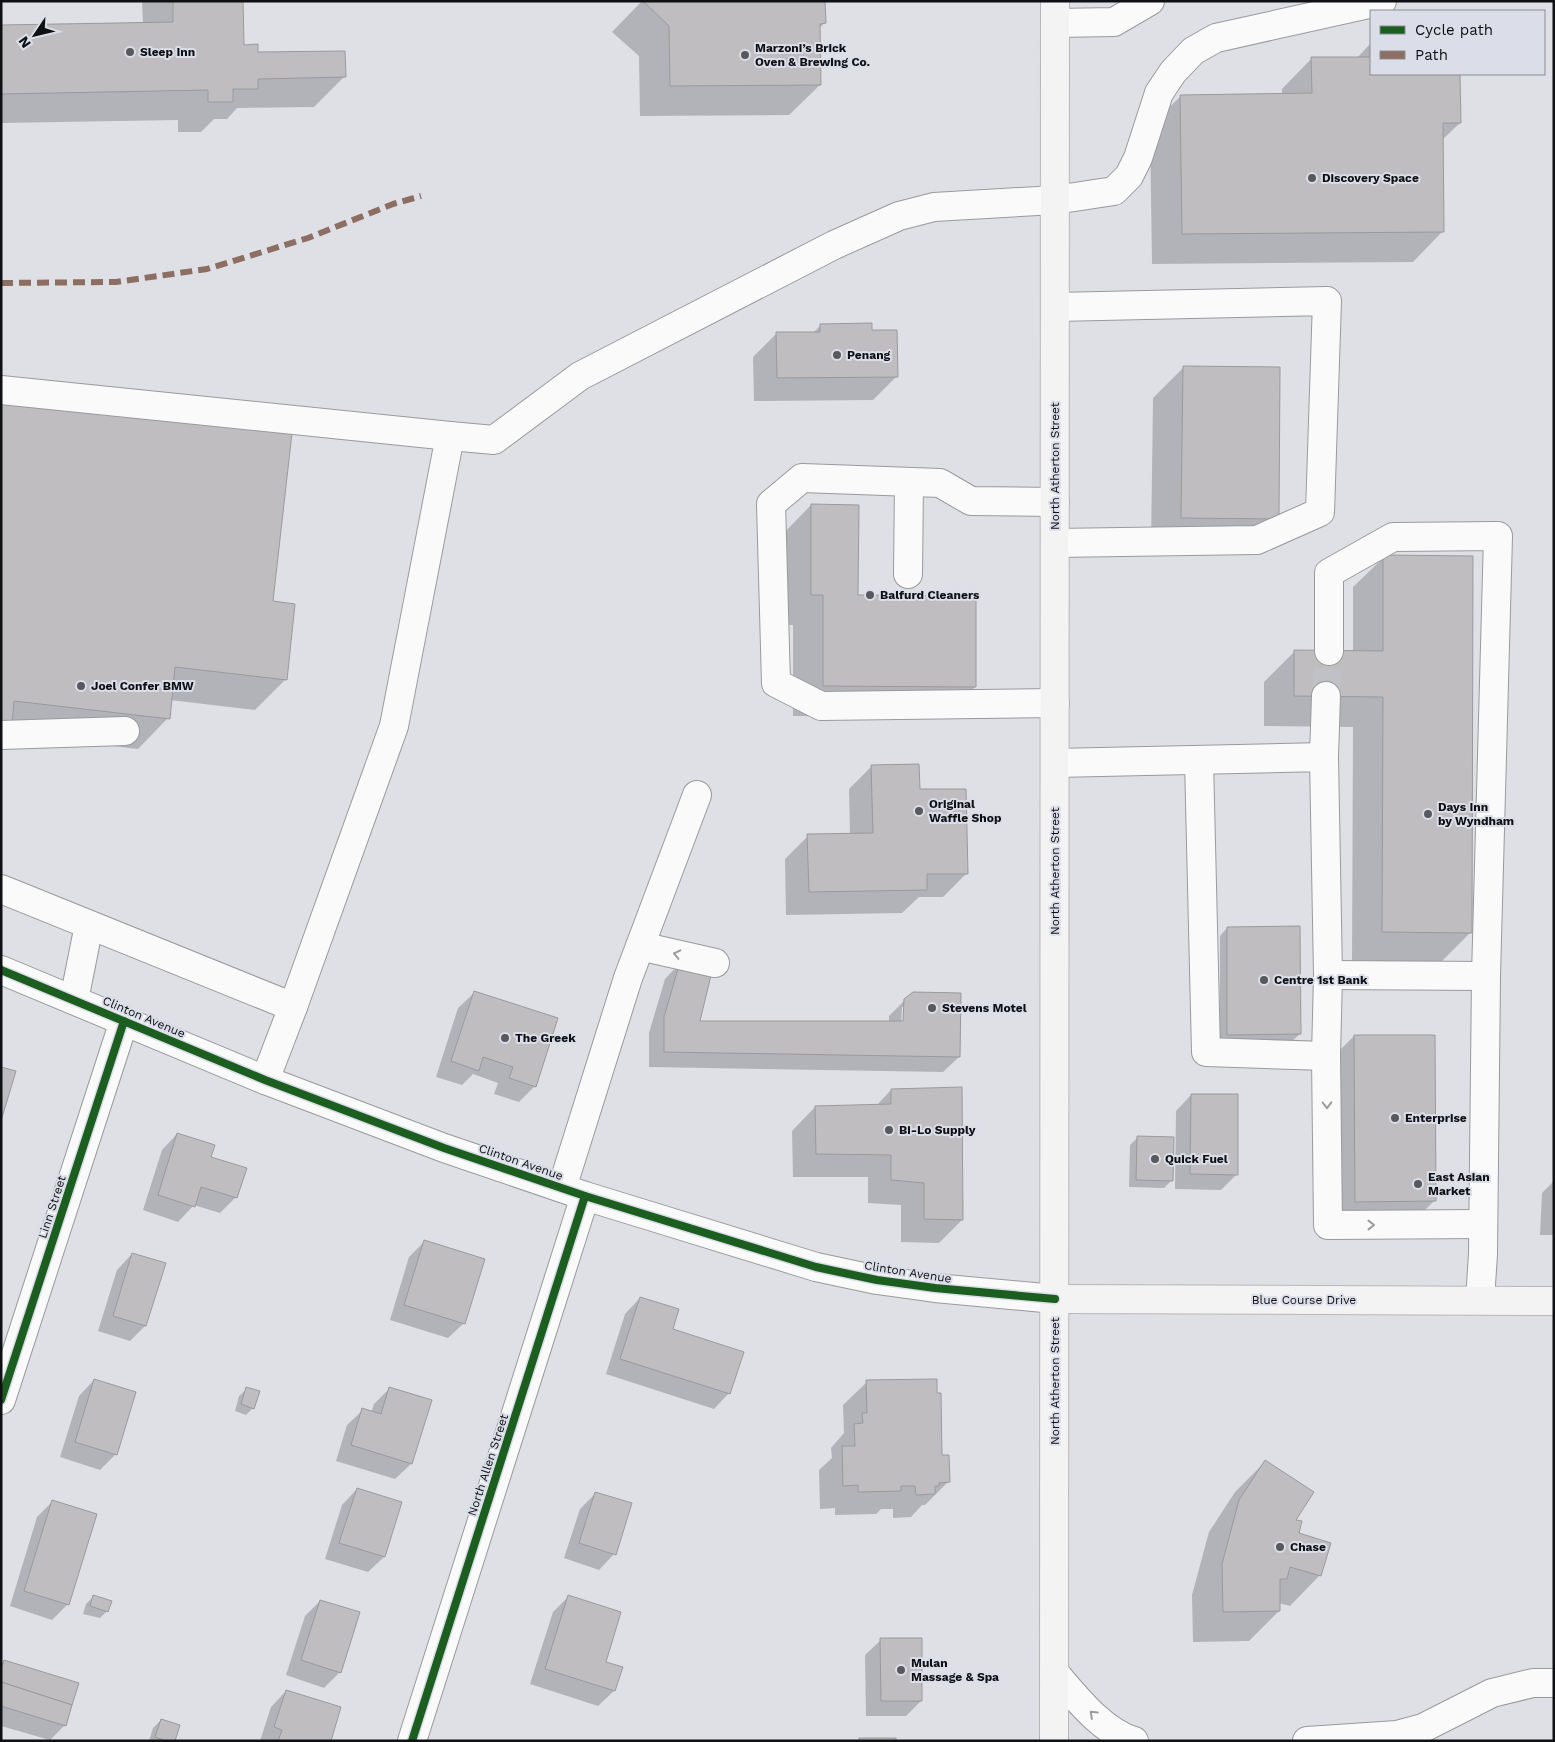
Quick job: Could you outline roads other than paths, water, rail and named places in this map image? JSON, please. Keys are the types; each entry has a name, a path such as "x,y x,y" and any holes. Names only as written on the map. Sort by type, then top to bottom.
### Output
{"main road":[{"name":"North Atherton Street","path":"1054,1741 1055,12"},
{"name":"Blue Course Drive","path":"1055,1299 1554,1300"}],"street":[{"path":"1055,12 1114,22 1150,1"},
{"path":"1,390 494,440 580,376 834,245 899,216 934,207 1055,200 1114,191 1129,176 1138,158 1159,93 1173,72 1193,51 1216,38 1382,1"},
{"path":"1055,307 1327,302 1320,512 1257,540 1055,543"},
{"path":"265,1080 293,1008 394,726 450,436"},
{"path":"1055,502 970,501 940,483 802,478 771,504 776,683 821,706 1055,703"},
{"path":"908,574 909,482"},
{"path":"1329,651 1329,574 1394,537 1498,536 1486,976 1483,1224 1480,1300"},
{"path":"1326,696 1324,757 1328,975 1326,1056 1328,1225 1483,1224"},
{"path":"1,735 125,731"},
{"path":"1055,762 1324,757"},
{"path":"1199,760 1206,1052 1326,1056"},
{"name":"North Allen Street","path":"412,1741 574,1192 626,983 697,795"},
{"path":"1,889 293,1008"},
{"path":"74,1000 89,925"},
{"path":"640,946 715,963"},
{"name":"Clinton Avenue","path":"1,970 265,1080 444,1148 574,1192 816,1266 876,1280 935,1288 1055,1299"},
{"path":"1328,975 1486,976"},
{"name":"Linn Street","path":"1,1400 124,1021"},
{"path":"1054,1672 1107,1727 1134,1741"},
{"path":"1307,1741 1397,1735 1423,1728 1492,1693 1533,1683 1554,1682"}],"tunnel":[{"path":"1326,696 1329,651"}],"place":[{"name":"Sleep Inn","path":"130,52"},
{"name":"Marzoni’s Brick Oven & Brewing Co.","path":"745,55"},
{"name":"Discovery Space","path":"1312,178"},
{"name":"Penang","path":"837,355"},
{"name":"Balfurd Cleaners","path":"870,595"},
{"name":"Joel Confer BMW","path":"81,686"},
{"name":"Original Waffle Shop","path":"919,811"},
{"name":"Days Inn by Wyndham","path":"1428,814"},
{"name":"Centre 1st Bank","path":"1264,980"},
{"name":"Stevens Motel","path":"932,1008"},
{"name":"The Greek","path":"505,1038"},
{"name":"Enterprise","path":"1395,1118"},
{"name":"Bi-Lo Supply","path":"889,1130"},
{"name":"Quick Fuel","path":"1155,1159"},
{"name":"East Asian Market","path":"1418,1184"},
{"name":"Chase","path":"1280,1547"},
{"name":"Mulan Massage & Spa","path":"901,1670"}]}
